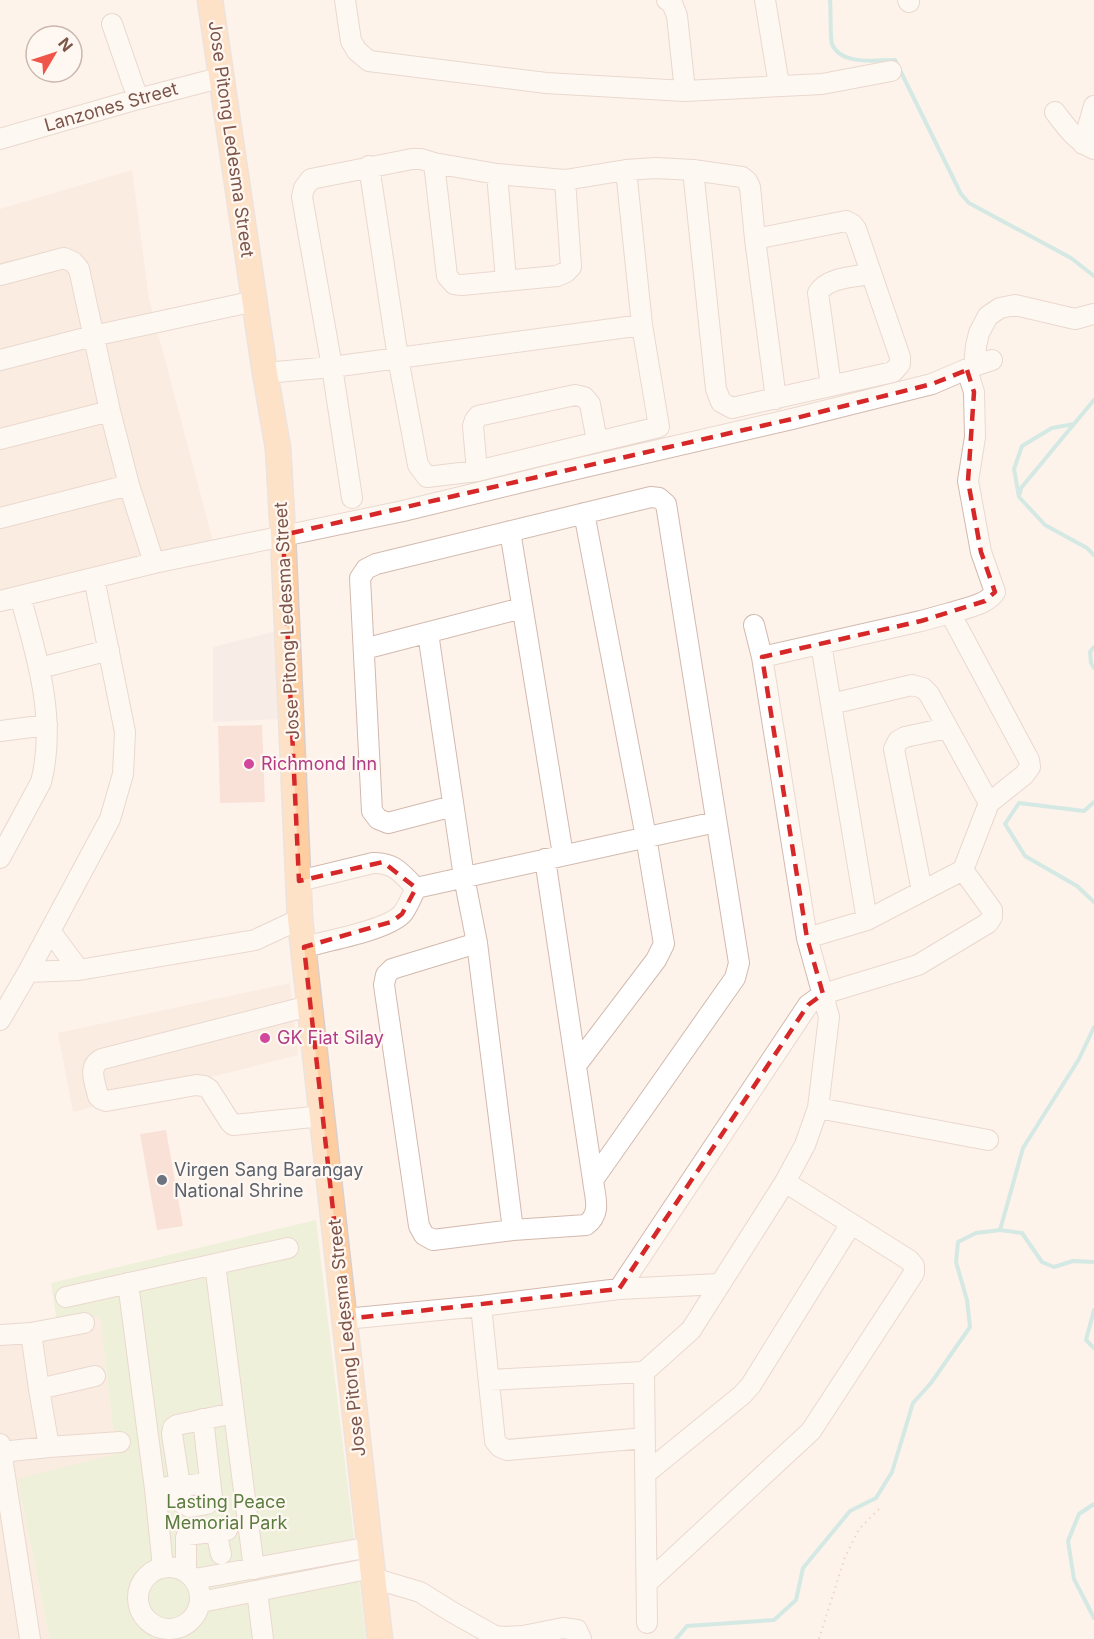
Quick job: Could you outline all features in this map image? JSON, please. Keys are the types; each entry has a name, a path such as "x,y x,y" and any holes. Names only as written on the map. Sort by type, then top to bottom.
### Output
{"main road":[{"name":"Jose Pitong Ledesma Street","path":"210,0 278,448 300,919 380,1639"}],"street":[{"path":"345,0 351,41 357,51 369,61 546,83 685,91 822,84 891,71"},
{"path":"668,0 672,3 678,16 685,91"},
{"path":"765,0 779,85"},
{"path":"112,24 138,99"},
{"name":"Lanzones Street","path":"0,139 223,77"},
{"path":"1055,112 1074,136 1089,146 1094,106"},
{"path":"352,498 302,197 304,188 312,179 412,159 497,174 565,180 626,170 656,168 693,170 742,177 750,187 776,399"},
{"path":"434,163 447,276 454,284 557,276 566,272 571,267 565,180"},
{"path":"369,166 398,358 418,465 427,477 477,471 659,427"},
{"path":"626,170 642,325 662,449"},
{"path":"693,170 716,389 721,402 732,408 893,372 900,364 900,357 856,229 852,224 846,221 755,239"},
{"path":"497,174 506,280"},
{"path":"0,275 64,258 73,262 79,269 110,411 129,485 154,563"},
{"path":"831,386 818,293 829,282 871,274"},
{"path":"0,360 93,336 255,301"},
{"path":"762,657 921,621 986,601 992,597 995,592 981,552 968,481 975,437 974,392 978,365 976,346 979,333 988,316 1000,308 1015,305 1075,318 1094,314"},
{"path":"265,373 332,367 642,325"},
{"path":"0,601 154,563 403,511 792,419 932,384 978,365"},
{"path":"477,471 473,426 478,416 575,395 584,397 590,404 597,441"},
{"path":"0,439 110,411"},
{"path":"0,518 129,485"},
{"path":"453,806 388,823 378,819 372,811 360,578 366,569 376,564 584,513 651,497 659,498 666,504 739,963 735,978 593,1180"},
{"path":"577,1064 656,960 664,944 646,837 584,513"},
{"path":"477,942 392,969 386,975 384,985 419,1226 424,1235 433,1240 513,1230 586,1225 596,1213 593,1180 577,1064 554,857 510,531"},
{"path":"0,1018 51,931 110,819 123,774 125,732 94,578"},
{"path":"0,858 41,782 44,770 47,724 40,668 20,596"},
{"path":"364,650 522,608"},
{"path":"807,938 867,920 963,870 989,803 1024,775 1030,767 1029,760 950,613"},
{"path":"489,1380 644,1372 691,1330 785,1182 805,1144 818,1108 829,1017 807,938 762,657 754,625"},
{"path":"428,633 464,877 477,942 513,1230"},
{"path":"821,644 867,920"},
{"path":"40,668 109,650"},
{"path":"831,704 912,685 923,688 929,694 989,803"},
{"path":"0,731 47,724"},
{"path":"922,891 894,749 898,741 905,737 947,728"},
{"path":"304,947 391,922 402,914 416,888 716,822"},
{"path":"299,881 383,862 393,866 416,888"},
{"path":"619,1289 808,1005 823,994 918,965 988,922 992,917 992,909 963,870"},
{"path":"28,972 80,970 255,940 300,919"},
{"path":"51,931 80,970"},
{"path":"309,1006 102,1059 96,1062 92,1069 98,1096 106,1101 196,1085 209,1089 233,1125 323,1116"},
{"path":"818,1108 988,1140"},
{"path":"647,1583 811,1431 914,1273 914,1266 909,1260 785,1182"},
{"path":"645,1474 751,1385 851,1224"},
{"path":"66,1297 288,1248"},
{"path":"215,1264 254,1569"},
{"path":"128,1283 163,1567"},
{"path":"345,1319 481,1306 619,1289 719,1284"},
{"path":"481,1306 495,1441 500,1447 507,1450 645,1438"},
{"path":"0,1335 31,1333 84,1323"},
{"path":"31,1333 49,1447"},
{"path":"644,1372 647,1623"},
{"path":"39,1389 95,1376"},
{"path":"180,1486 173,1428 177,1425 234,1413"},
{"path":"155,1489 210,1483 203,1419"},
{"path":"30,1639 1,1448 120,1442"},
{"path":"221,1554 222,1531 187,1535 191,1575 200,1591 201,1602 197,1614 190,1623 169,1634 148,1621 141,1612 138,1602 139,1590 144,1579 152,1571 163,1567 175,1567 191,1575 254,1569 372,1565 495,1636 523,1636 563,1628 577,1630 581,1639"},
{"path":"201,1602 372,1565"},
{"path":"257,1591 263,1639"}],"path":[{"path":"819,1639 845,1557 859,1529 881,1507"}],"highlighted area":[{"path":"967,370 974,392 968,481 981,552 995,592 985,601 921,621 762,657 807,938 823,994 808,1005 619,1289 345,1319 304,947 391,922 402,914 416,888 383,862 299,881 283,535 792,419 932,384"}],"shaded area":[{"path":"132,170 149,299 215,549 0,602 0,209"},
{"path":"277,631 281,719 213,722 213,647"},
{"name":"GK Fiat Silay","path":"290,983 298,1055 73,1112 58,1033"},
{"path":"100,1317 116,1455 17,1479 50,1639 0,1639 0,1331"}],"green space":[{"name":"Lasting Peace Memorial Park","path":"316,1220 366,1639 50,1639 17,1479 116,1454 100,1317 57,1323 51,1283"}],"building":[{"path":"262,725 265,802 220,803 218,726"},
{"name":"Virgen Sang Barangay National Shrine","path":"166,1130 183,1226 157,1230 140,1134"}],"waterway":[{"path":"830,0 832,44 843,56 851,59 895,60 961,194 969,203 1071,258 1094,276"},
{"path":"1094,400 1074,424 1052,428 1022,446 1014,469 1019,497 1045,525 1087,548 1094,555"},
{"path":"1020,493 1021,488 1074,424"},
{"path":"1094,647 1090,652 1094,668"},
{"path":"1094,802 1084,811 1019,803 1005,824 1025,856 1077,886 1094,902"},
{"path":"676,1639 687,1626 774,1620 796,1600 803,1568 850,1511 876,1498 892,1472 913,1403 931,1383 970,1327 967,1300 956,1262 958,1242 976,1233 1000,1230 1023,1148 1079,1059 1094,1027"},
{"path":"1000,1230 1022,1233 1042,1262 1054,1267 1073,1261 1094,1262"},
{"path":"1094,1310 1086,1340 1094,1348"},
{"path":"1094,1504 1079,1514 1068,1541 1074,1579 1094,1618"}],"place":[{"name":"Richmond Inn","path":"249,764"},
{"name":"GK Fiat Silay","path":"265,1038"},
{"name":"Virgen Sang Barangay National Shrine","path":"162,1180"}]}
